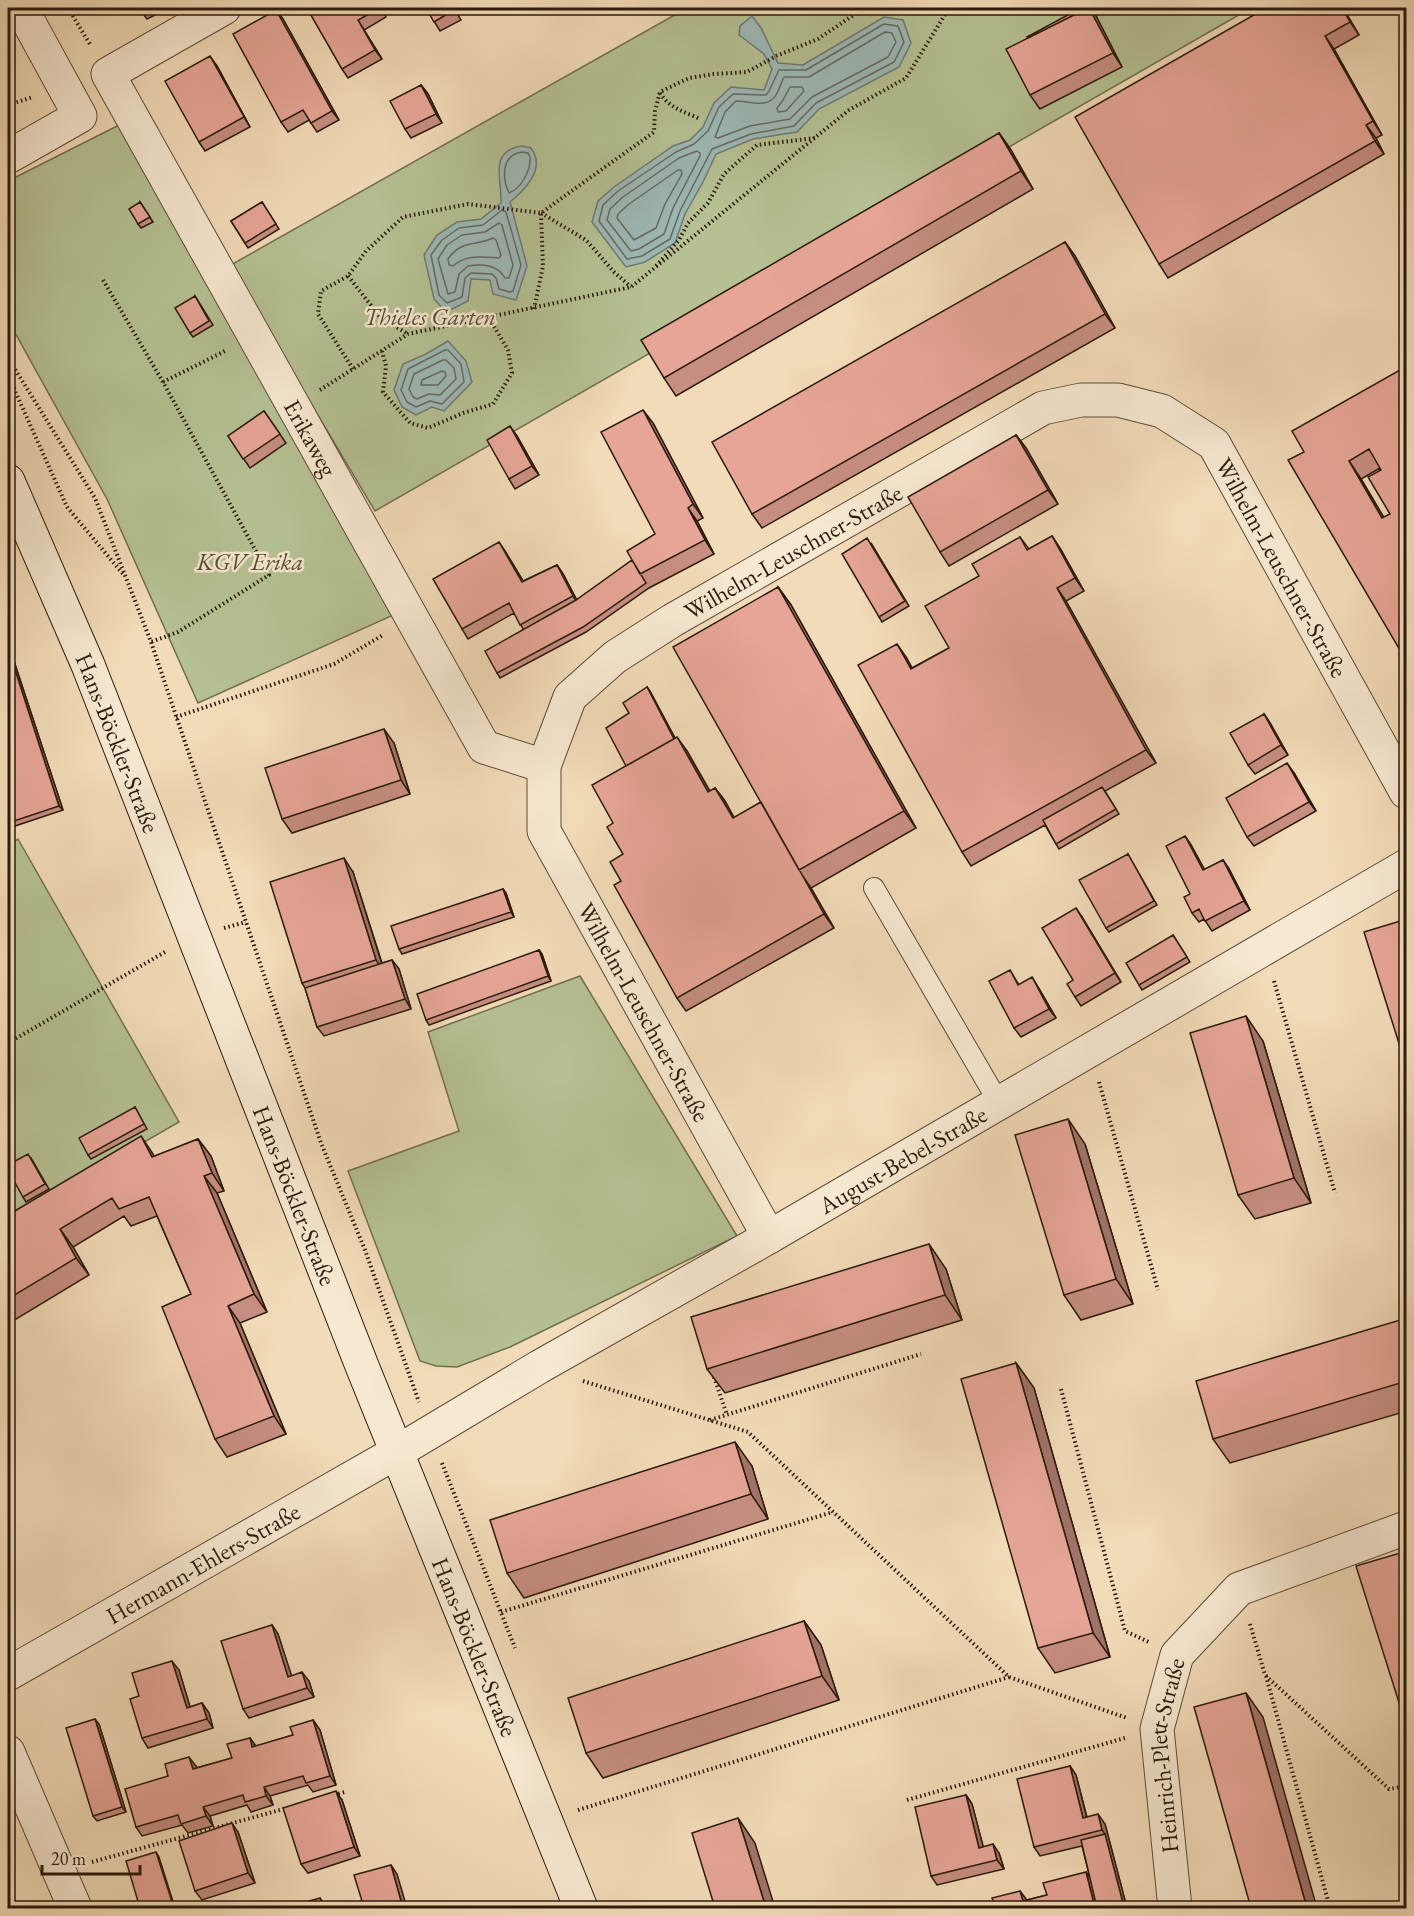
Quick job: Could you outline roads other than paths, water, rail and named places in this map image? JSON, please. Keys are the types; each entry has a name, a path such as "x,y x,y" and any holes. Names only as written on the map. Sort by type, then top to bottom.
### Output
{"street":[{"path":"8,156 80,116 21,8"},
{"name":"Erikaweg","path":"224,8 108,74 484,747 544,766"},
{"name":"Wilhelm-Leuschner-Straße","path":"769,1236 544,831 544,766 570,697 615,657 673,620 1043,408 1082,400 1118,400 1162,411 1214,444 1407,792"},
{"name":"Hans-Böckler-Straße","path":"8,481 88,665 397,1452 581,1908"},
{"name":"August-Bebel-Straße","path":"397,1452 539,1367 1407,866"},
{"name":"Hermann-Ehlers-Straße","path":"8,1674 397,1452"},
{"name":"Heinrich-Plett-Straße","path":"1175,1908 1157,1729 1177,1655 1239,1589 1407,1528"},
{"path":"8,1752 75,1908"}],"lane":[{"path":"874,888 999,1103"}],"water":[{"path":"752,16 761,28 778,63 803,65 884,17 903,20 911,43 899,67 819,109 797,132 753,139 716,154 685,214 675,243 645,262 626,267 592,222 598,201 614,187 673,146 690,140 703,127 714,103 731,87 764,90 772,69 764,54 739,35 740,26"},
{"path":"522,146 531,148 536,163 528,184 510,202 527,266 516,300 493,294 490,280 471,279 468,301 446,312 434,299 424,255 437,235 457,222 481,219 501,203 499,167 501,160 511,149"},
{"path":"448,341 466,361 472,382 444,411 432,407 416,415 402,407 394,390 403,364"}],"park label":[{"name":"Thieles Garten","path":"430,316"},
{"name":"KGV Erika","path":"250,561"}]}
